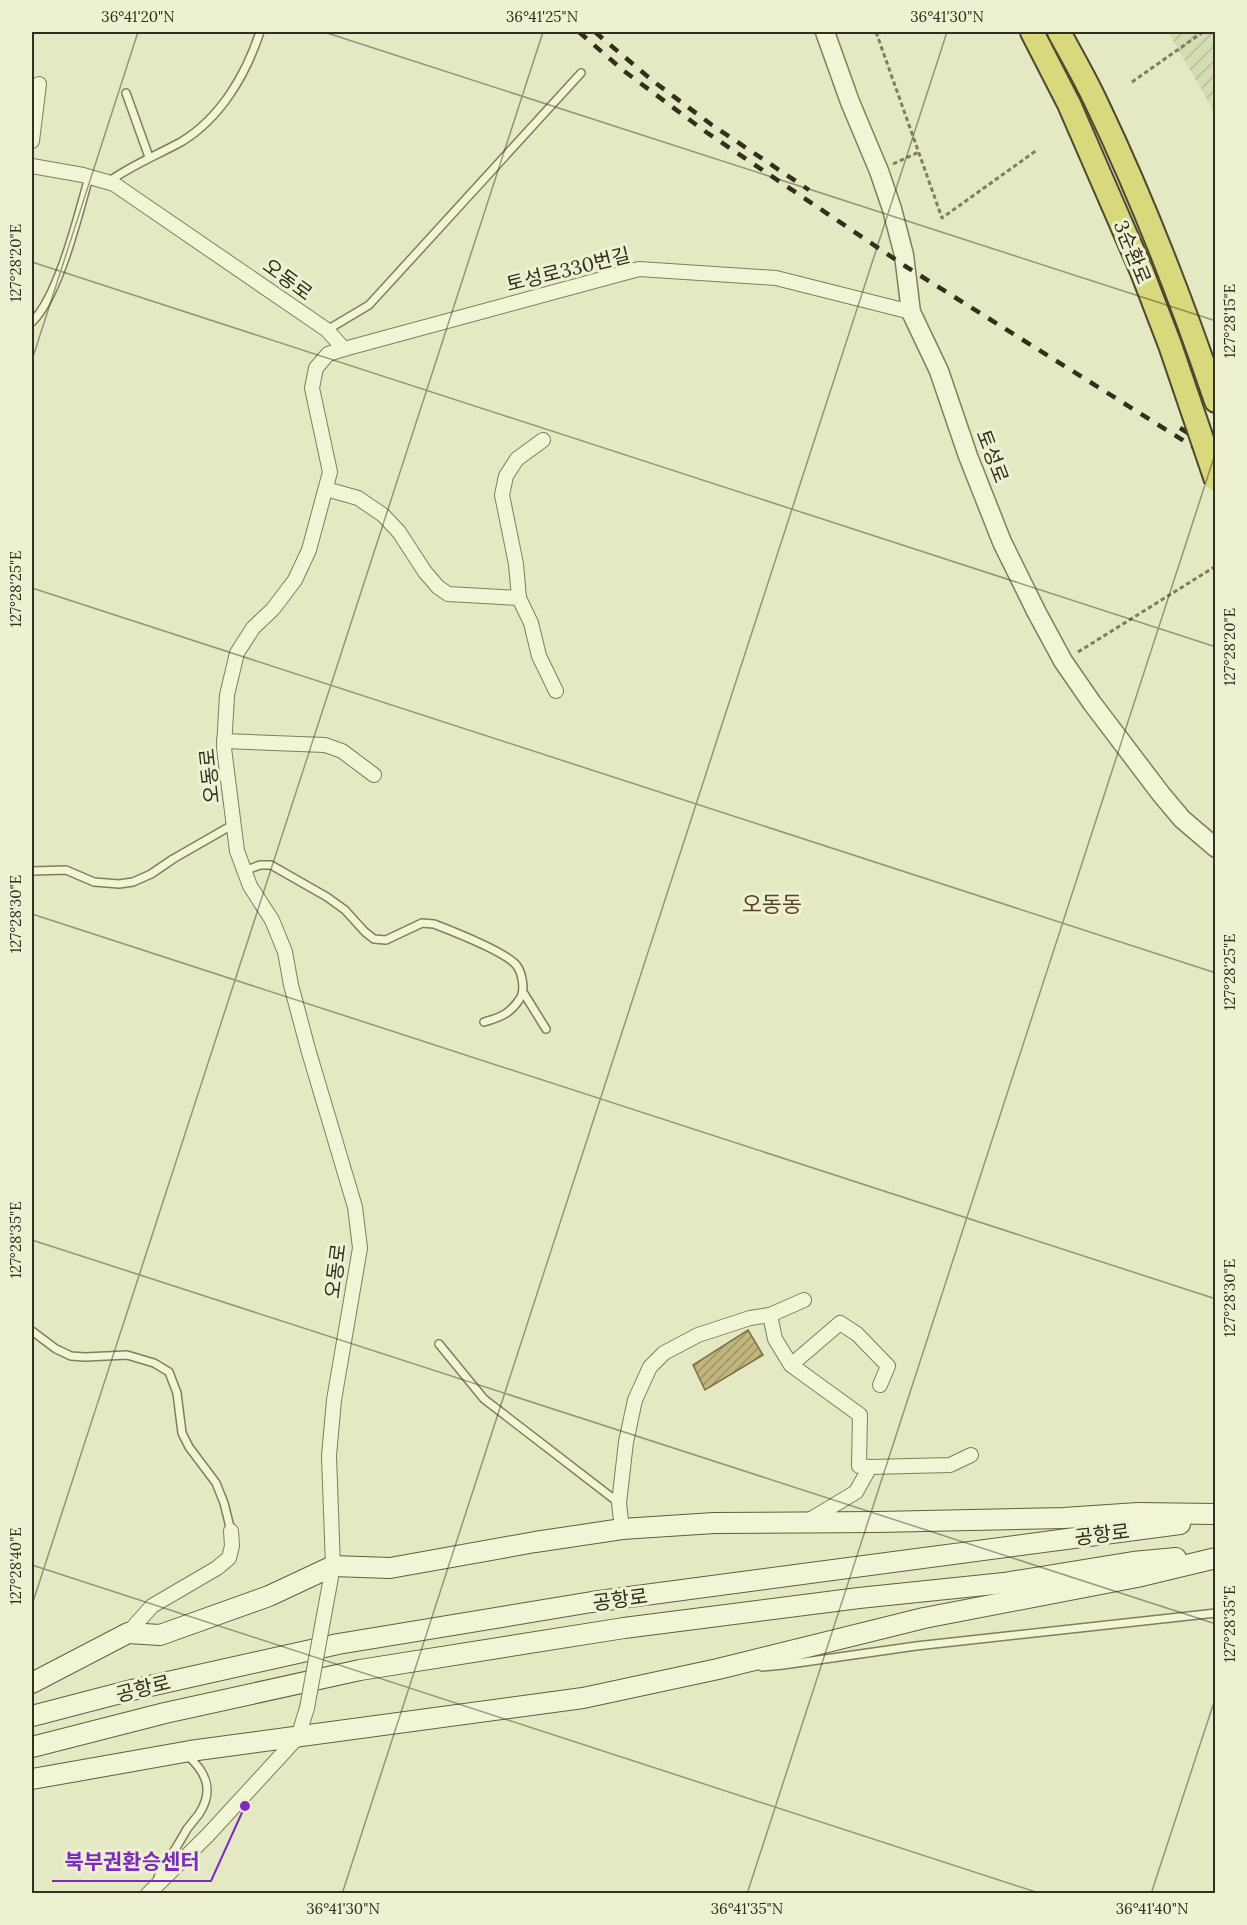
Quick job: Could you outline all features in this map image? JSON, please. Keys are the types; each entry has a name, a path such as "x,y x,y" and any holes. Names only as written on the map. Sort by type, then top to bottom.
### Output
{"highway":[{"name":"3순환로","path":"1032,32 1069,104 1142,272 1170,345 1215,480"},
{"name":"3순환로","path":"1059,32 1110,133 1192,332 1215,401"}],"main road":[{"path":"32,1683 128,1633 160,1635 268,1596 333,1566 390,1568 622,1529 714,1523 1215,1514"},
{"name":"공항로","path":"32,1716 155,1684 338,1644 592,1602 1215,1519"},
{"name":"공항로","path":"32,1747 257,1692 360,1670 488,1649 700,1618 1004,1583 1133,1562 1215,1553"},
{"path":"32,1779 184,1752 583,1698 718,1669 924,1618 1137,1577 1215,1558"}],"street":[{"name":"토성로","path":"825,32 892,209 904,255 911,312 939,371 1002,542 1036,613 1063,661 1129,754 1161,794 1182,819 1215,848"},
{"path":"32,141 39,84"},
{"name":"오동로","path":"32,166 114,184 327,330 344,349 328,354 316,368 312,388 330,472 309,550 295,580 273,609 253,628 237,653 227,695 224,741 237,851 250,886 272,920 285,952 308,1049 355,1208 360,1248 334,1400 329,1455 333,1566 307,1708 298,1737"},
{"name":"토성로330번길","path":"344,349 639,269 776,279 911,312"},
{"path":"543,440 517,459 506,476 502,495 516,564 519,598 531,623 539,656 556,692"},
{"path":"326,489 358,498 383,515 399,532 425,572 438,587 448,594 519,598"},
{"path":"224,741 325,745 342,751 374,776"},
{"path":"622,1529 619,1503 626,1442 635,1400 650,1367 664,1353 698,1335 750,1318 770,1315 804,1300"},
{"path":"770,1315 775,1339 791,1365 860,1415 859,1466 950,1465 970,1455"},
{"path":"791,1365 840,1323 857,1334 888,1366 880,1385"},
{"path":"806,1522 856,1492 870,1467"},
{"path":"128,1633 152,1606 217,1568 229,1558 232,1546 231,1531"},
{"path":"149,1892 207,1836 298,1737"}],"lane":[{"path":"108,182 128,168 180,142 200,129 236,86 260,32"},
{"path":"327,330 369,304 581,73"},
{"path":"126,93 149,157"},
{"path":"32,322 50,295 64,259 89,177"},
{"path":"32,871 66,870 94,882 119,884 133,882 151,874 234,824"},
{"path":"244,871 260,865 272,865 345,910 374,939 386,940 422,923 434,924 506,957 517,966 523,992 546,1029"},
{"path":"484,1022 502,1017 516,1005 523,992"},
{"path":"32,1332 56,1350 71,1356 85,1358 127,1355 154,1363 169,1372 177,1393 182,1433 189,1447 216,1483 231,1531"},
{"path":"440,1344 484,1399 619,1503"},
{"path":"718,1669 783,1665 916,1646 1215,1613"},
{"path":"149,1892 190,1824 200,1812 207,1790 204,1774 184,1752"}],"path":[{"path":"876,32 942,218 1037,150"},
{"path":"1132,82 1203,32"},
{"path":"879,171 919,152"},
{"path":"1063,661 1215,566"}],"green space":[{"path":"1168,32 1215,32 1215,113"}],"building":[{"path":"748,1330 763,1355 705,1390 693,1365"}],"railway":[{"path":"579,32 624,71 706,132 905,266 1216,461"},
{"path":"595,32 653,81 712,125 809,190"},
{"path":"1180,428 1216,450"}],"place":[{"name":"북부권환승센터","path":"245,1806"}],"district":[{"name":"오동동","path":"772,904"}]}
